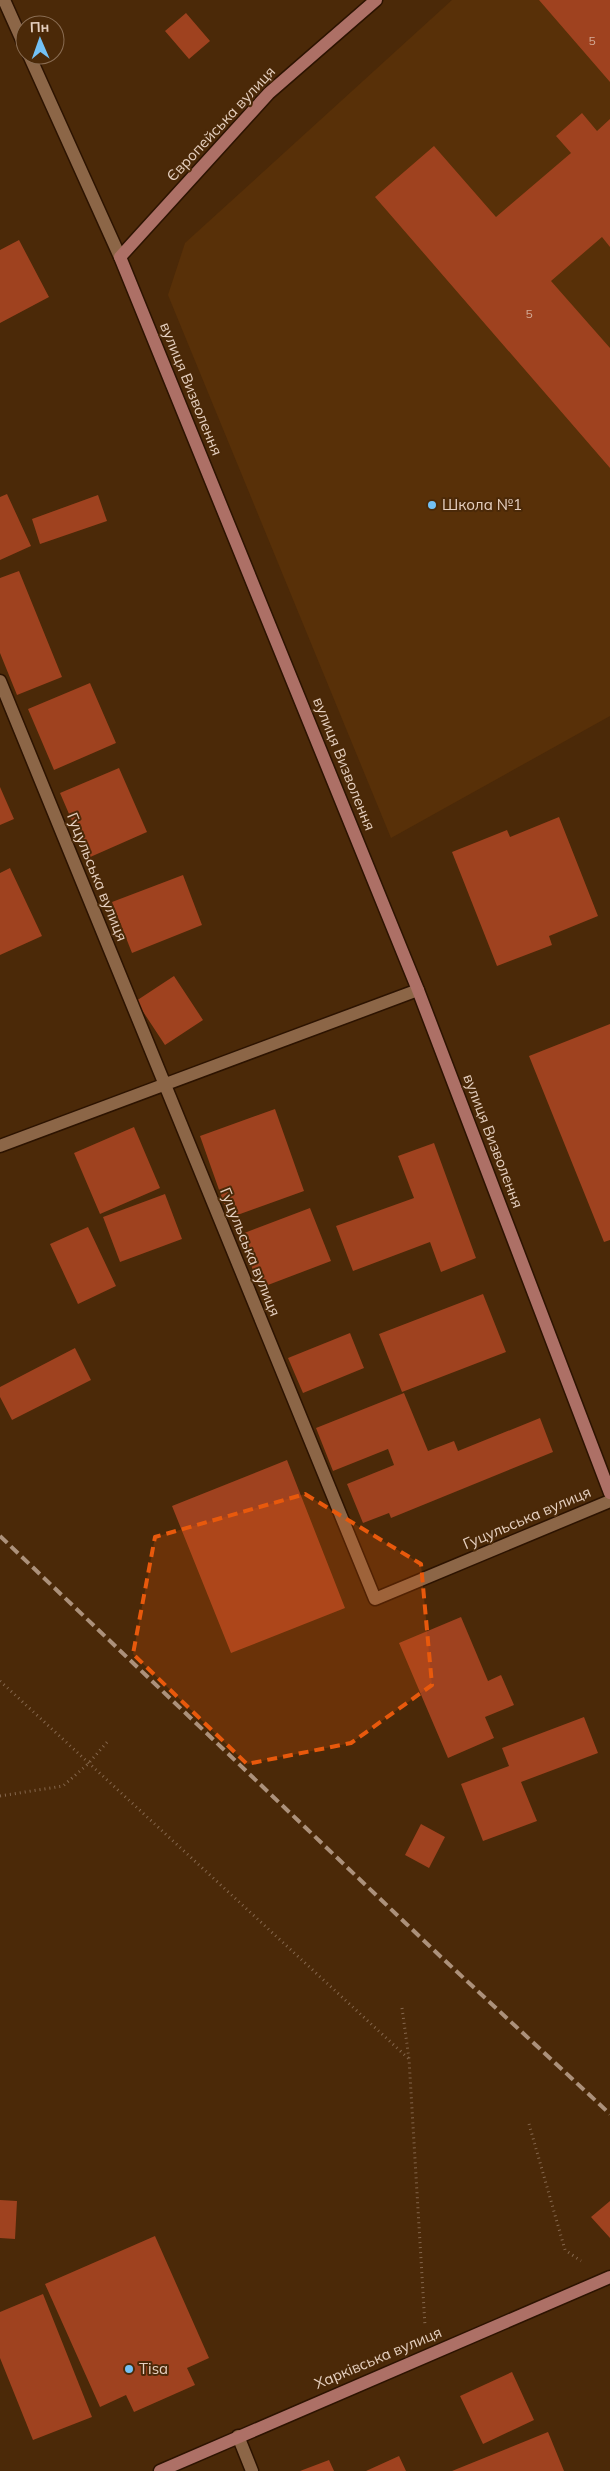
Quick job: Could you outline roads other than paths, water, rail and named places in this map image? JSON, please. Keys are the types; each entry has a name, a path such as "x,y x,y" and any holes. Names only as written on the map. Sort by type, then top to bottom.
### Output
{"street":[{"path":"4,0 15,25"},
{"name":"Європейська вулиця","path":"120,257 269,93 376,0"},
{"name":"вулиця Визволення","path":"33,65 120,257 418,990 610,1494"},
{"name":"Гуцульська вулиця","path":"0,681 163,1086 375,1599 610,1501"},
{"path":"0,1146 418,990"},
{"name":"Харківська вулиця","path":"160,2471 427,2354 609,2279"},
{"path":"238,2436 252,2471"}],"railway":[{"path":"0,1536 440,1956 610,2114"}],"place":[{"name":"Школа №1","path":"432,505"},
{"name":"Tisa","path":"129,2369"}]}
